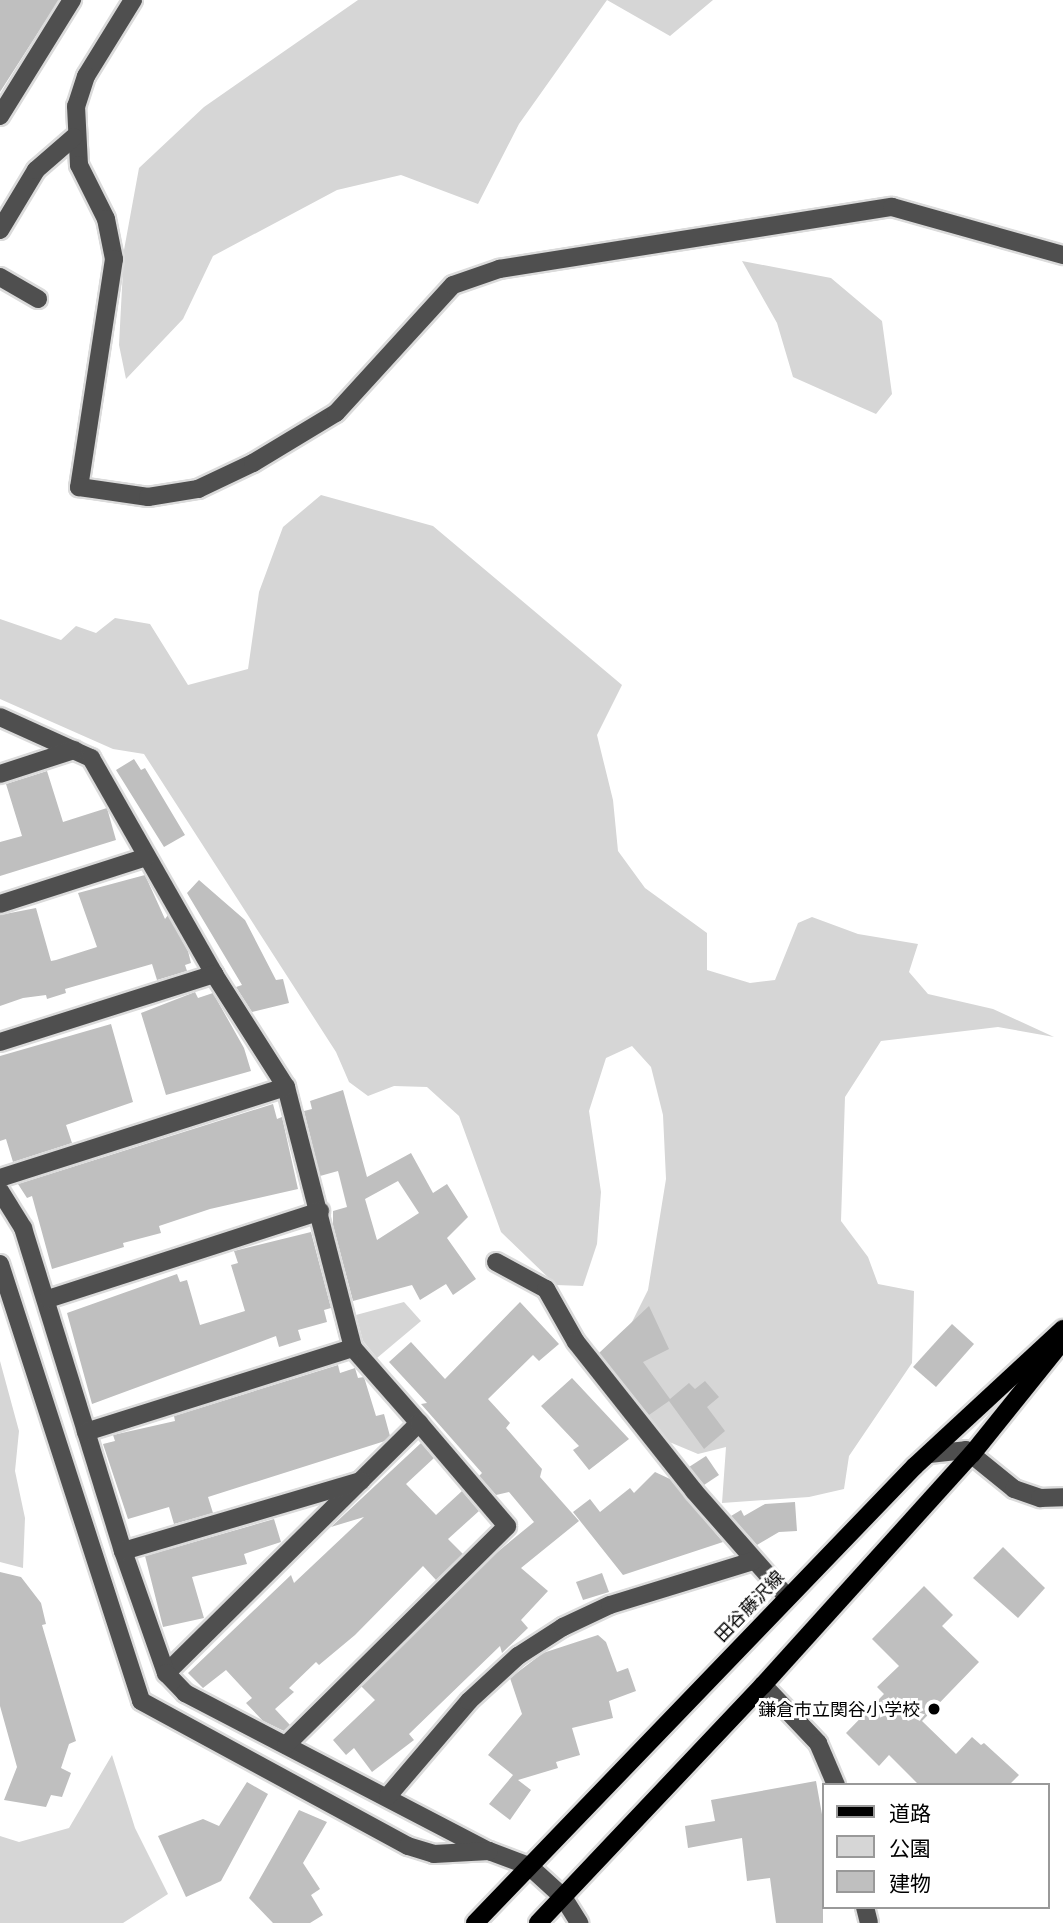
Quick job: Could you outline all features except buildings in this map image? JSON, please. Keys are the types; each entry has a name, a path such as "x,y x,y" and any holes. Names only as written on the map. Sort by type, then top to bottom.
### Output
{"main road":[{"name":"田谷藤沢線","path":"475,1923 787,1597 929,1454 1063,1329"},
{"path":"538,1923 763,1685 972,1454 1063,1341"}],"street":[{"path":"0,116 72,0"},
{"path":"133,0 86,76 76,107 74,137 79,165 106,219 114,259 79,487 148,497 198,489 253,463 336,413 453,285 499,269 892,207 1063,255"},
{"path":"0,230 36,170 74,137"},
{"path":"0,277 37,299"},
{"path":"0,717 91,758 215,974 286,1087 320,1211 353,1348 507,1526 286,1745"},
{"path":"0,774 74,750"},
{"path":"0,904 146,857"},
{"path":"0,1042 215,974"},
{"path":"0,1178 286,1087"},
{"path":"0,1191 23,1228 48,1299 123,1551 166,1673 185,1693 388,1796 489,1851 529,1866 563,1897 579,1923"},
{"path":"48,1299 320,1211"},
{"path":"496,1262 545,1289 576,1342 753,1561 787,1597"},
{"path":"0,1264 141,1701 408,1846 434,1854 489,1851"},
{"path":"86,1432 353,1348"},
{"path":"166,1673 365,1480 419,1423"},
{"path":"929,1454 953,1449 972,1454 1014,1489 1040,1498 1063,1497"},
{"path":"123,1551 365,1480"},
{"path":"388,1796 469,1701 518,1656 610,1605 753,1561"},
{"path":"763,1685 818,1743 835,1783"}],"green space":[{"path":"358,0 607,0 519,124 478,204 401,175 337,190 213,256 183,319 126,379 119,345 124,250 139,168 204,107"},
{"path":"607,0 713,0 670,36"},
{"path":"742,261 831,278 882,321 892,394 876,414 793,377 777,323"},
{"path":"321,495 433,526 622,685 597,735 613,800 618,851 645,888 707,933 707,970 750,983 775,980 798,923 812,917 858,934 918,944 909,972 928,994 993,1009 1054,1037 998,1027 881,1041 845,1097 841,1221 868,1257 878,1284 914,1291 912,1363 849,1456 844,1489 809,1497 722,1503 726,1447 698,1454 667,1441 609,1368 648,1290 666,1179 663,1115 651,1067 632,1046 606,1058 589,1111 601,1192 597,1244 583,1286 556,1285 501,1232 459,1116 427,1087 394,1086 368,1096 349,1082 336,1052 144,754 113,749 0,699 0,619 61,640 76,626 96,633 115,618 150,624 188,685 248,669 259,592 283,527"},
{"path":"404,1302 421,1321 377,1358 363,1341 356,1315"},
{"path":"0,1361 19,1431 15,1471 25,1518 23,1568 0,1562"},
{"path":"112,1755 135,1828 168,1894 123,1923 0,1923 0,1836 19,1842 69,1828"}],"place":[{"name":"鎌倉市立関谷小学校","path":"934,1709"}]}
